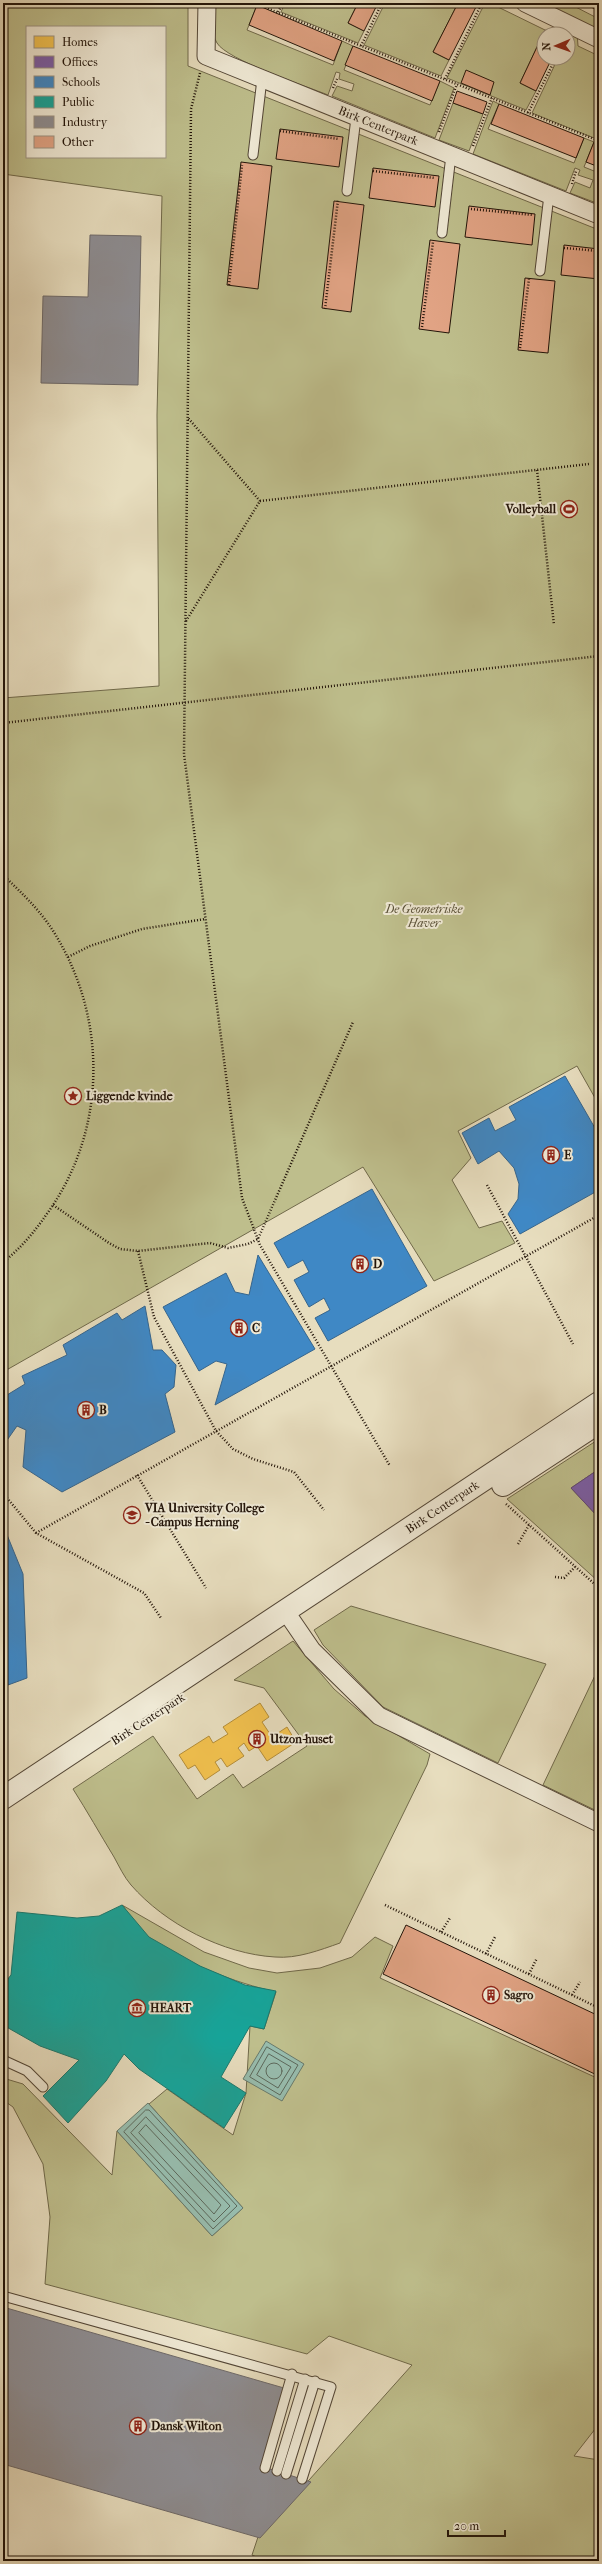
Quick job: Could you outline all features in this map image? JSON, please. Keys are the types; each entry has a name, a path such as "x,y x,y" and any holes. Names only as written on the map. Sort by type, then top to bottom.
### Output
{"street":[{"path":"206,56 207,3"},
{"path":"525,3 599,39"},
{"name":"Birk Centerpark","path":"206,56 356,118 599,215"},
{"name":"Birk Centerpark","path":"3,1815 53,1773 290,1617 599,1403"},
{"name":"Birk Centerpark","path":"290,1617 493,1492 599,1422"},
{"path":"290,1617 312,1650 379,1716 599,1823"},
{"name":"Birk Centerpark","path":"3,1798 53,1773"}],"lane":[{"path":"253,155 262,79"},
{"path":"343,192 356,118"},
{"path":"442,233 451,155"},
{"path":"540,271 549,195"},
{"path":"3,2060 27,2071 43,2087"},
{"path":"3,2296 292,2374 331,2387 302,2479"},
{"path":"265,2468 292,2374"},
{"path":"277,2471 305,2379"},
{"path":"286,2474 315,2381"}],"path":[{"path":"254,3 599,141"},
{"path":"278,12 283,3"},
{"path":"361,46 382,3"},
{"path":"445,79 482,3"},
{"path":"206,56 191,109 184,754 204,919 242,1198 258,1239 390,1466"},
{"path":"528,113 552,66"},
{"path":"433,148 457,84"},
{"path":"467,162 492,98"},
{"path":"280,131 346,140"},
{"path":"229,285 243,159"},
{"path":"373,170 442,178"},
{"path":"325,309 343,192"},
{"path":"471,209 538,216"},
{"path":"422,327 434,241"},
{"path":"564,248 599,251"},
{"path":"188,418 260,501"},
{"path":"260,501 589,464"},
{"path":"537,470 554,625"},
{"path":"186,621 260,501"},
{"path":"3,723 185,704 599,656"},
{"path":"3,875 32,903 58,938 68,957 77,977 90,1019 94,1077 92,1106 82,1148 64,1188 40,1225 3,1262"},
{"path":"68,957 90,946 142,929 204,919"},
{"path":"53,1205 109,1244 120,1249 138,1251 210,1243 228,1248 237,1247 258,1239 353,1022"},
{"path":"487,1185 573,1344"},
{"path":"36,1533 599,1215"},
{"path":"138,1251 154,1318 216,1431 232,1449 252,1459 294,1472 324,1510"},
{"path":"137,1475 206,1588"},
{"path":"493,1492 599,1588"},
{"path":"3,1493 36,1533 144,1594 161,1618"},
{"path":"518,1544 529,1525"},
{"path":"555,1577 564,1578 575,1566"},
{"path":"385,1905 599,2008"},
{"path":"442,1932 450,1918"},
{"path":"486,1954 495,1937"},
{"path":"528,1974 536,1958"},
{"path":"572,1995 580,1982"}],"green space":[{"name":"De Geometriske Haver","path":"3,3 188,3 188,66 599,230 599,1105 577,1066 458,1131 471,1158 452,1180 479,1228 502,1221 515,1243 434,1281 363,1167 3,1372 3,698 159,686 157,415 162,196 3,174"},
{"path":"212,3 257,5 247,30 333,65 342,41 353,46 344,70 430,105 440,81 454,88 435,138 332,96 337,86 352,91 354,84 339,79 340,73 336,72 328,95 268,72 235,57 224,50 215,39 213,34"},
{"path":"285,3 358,3 348,23 364,31 358,43 281,12"},
{"path":"385,3 458,3 433,52 449,60 441,76 364,45"},
{"path":"485,3 497,3 498,7 537,26 536,49 520,83 536,91 526,110 447,78"},
{"path":"539,3 568,3 599,19 599,33"},
{"path":"577,32 578,46 599,56 599,140 532,113 554,66 576,66"},
{"path":"493,101 499,104 488,129 574,163 584,138 594,142 584,167 599,173 599,204 570,193 575,182 590,188 593,180 578,175 580,170 575,168 566,191 473,154"},
{"path":"453,103 483,114 469,151 439,140"},
{"path":"599,1439 599,1469 571,1488 599,1518 599,1582 507,1499"},
{"path":"351,1606 546,1664 498,1763 383,1707 323,1645 314,1630"},
{"path":"293,1641 334,1689 365,1716 430,1754 427,1765 340,1943 292,1957 275,1957 255,1955 216,1943 178,1924 145,1899 128,1882 73,1789 153,1736 197,1799 233,1774 243,1788 307,1746 264,1688 234,1680"},
{"path":"599,1667 599,1812 543,1785"},
{"path":"122,1905 204,1952 249,1968 277,1973 320,1968 352,1957 375,1937 393,1946 380,1978 599,2079 599,2424 574,2456 599,2460 599,2561 265,2561 252,2555 258,2537 412,2365 329,2336 307,2354 45,2284 50,2217 43,2164 13,2107 3,2100 3,2078 23,2084 112,2175 117,2131 212,2236 243,2208 149,2104 167,2089 233,2135 246,2093 250,2026 264,2029 276,1992 227,1978 178,1956 146,1935 138,1927"}],"water":[{"path":"266,2041 304,2064 282,2101 243,2079"},
{"path":"148,2103 243,2208 212,2236 117,2131"}],"building: Homes":[{"name":"Utzon-huset","path":"260,1703 269,1717 262,1722 272,1737 287,1727 296,1742 267,1761 257,1746 249,1751 244,1743 238,1748 244,1756 227,1767 221,1758 215,1762 220,1770 205,1780 195,1765 188,1769 179,1755 209,1736 213,1743 228,1734 223,1727"}],"building: Offices":[{"path":"599,1469 599,1518 571,1488"}],"building: Schools":[{"name":"E","path":"565,1076 599,1135 599,1190 520,1234 508,1214 518,1199 519,1184 514,1168 499,1151 478,1164 462,1133 489,1118 495,1131 516,1120 509,1107"},
{"name":"D","path":"372,1189 427,1286 328,1341 315,1318 330,1310 324,1298 309,1307 294,1280 309,1272 303,1260 288,1268 274,1243"},
{"name":"C","path":"258,1255 315,1349 215,1405 227,1364 216,1361 199,1371 163,1307 226,1273 235,1292 249,1295"},
{"name":"B","path":"145,1306 153,1350 162,1350 176,1365 174,1387 165,1394 175,1432 62,1492 23,1467 26,1430 17,1426 3,1446 3,1388 7,1395 25,1384 22,1376 67,1355 63,1345 117,1313 122,1320"},
{"path":"3,1525 23,1574 27,1678 8,1685 3,1666"}],"building: Public":[{"name":"HEART","path":"122,1905 149,1937 200,1966 245,1985 276,1991 264,2029 250,2026 221,2077 246,2093 224,2128 139,2069 124,2054 106,2081 68,2123 43,2096 79,2060 40,2046 3,2025 3,1985 11,1975 17,1912 77,1918 99,1916"}],"building: Industry":[{"path":"90,235 141,236 138,385 41,383 43,296 88,297"},
{"name":"Dansk Wilton","path":"3,2307 284,2388 261,2466 311,2482 260,2538 3,2464"}],"building: Other":[{"path":"358,3 378,3 364,31 348,23"},
{"path":"458,3 478,3 449,60 433,52"},
{"path":"583,3 599,3 599,11"},
{"path":"257,5 342,41 334,61 249,25"},
{"path":"353,46 440,81 432,101 345,65"},
{"path":"536,49 536,66 548,66 536,91 520,83"},
{"path":"466,70 494,82 490,95 461,83"},
{"path":"457,91 487,102 483,114 453,103"},
{"path":"499,104 584,138 576,158 491,124"},
{"path":"280,129 343,137 339,167 276,159"},
{"path":"594,142 599,145 599,167 586,162"},
{"path":"241,162 272,166 258,289 227,285"},
{"path":"373,168 439,176 435,207 369,198"},
{"path":"334,201 364,205 351,312 322,308"},
{"path":"469,206 535,214 532,245 465,237"},
{"path":"430,240 460,244 449,333 419,329"},
{"path":"564,245 599,249 599,279 561,275"},
{"path":"525,278 555,281 548,353 518,350"},
{"name":"Sagro","path":"406,1925 599,2016 599,2076 383,1974"}],"place":[{"name":"Volleyball","path":"569,509"},
{"name":"Liggende kvinde","path":"73,1096"},
{"name":"E","path":"551,1155"},
{"name":"D","path":"360,1264"},
{"name":"C","path":"239,1328"},
{"name":"B","path":"86,1410"},
{"name":"VIA University College - Campus Herning","path":"132,1515"},
{"name":"Utzon-huset","path":"257,1739"},
{"name":"Sagro","path":"491,1995"},
{"name":"HEART","path":"137,2008"},
{"name":"Dansk Wilton","path":"138,2426"}]}
